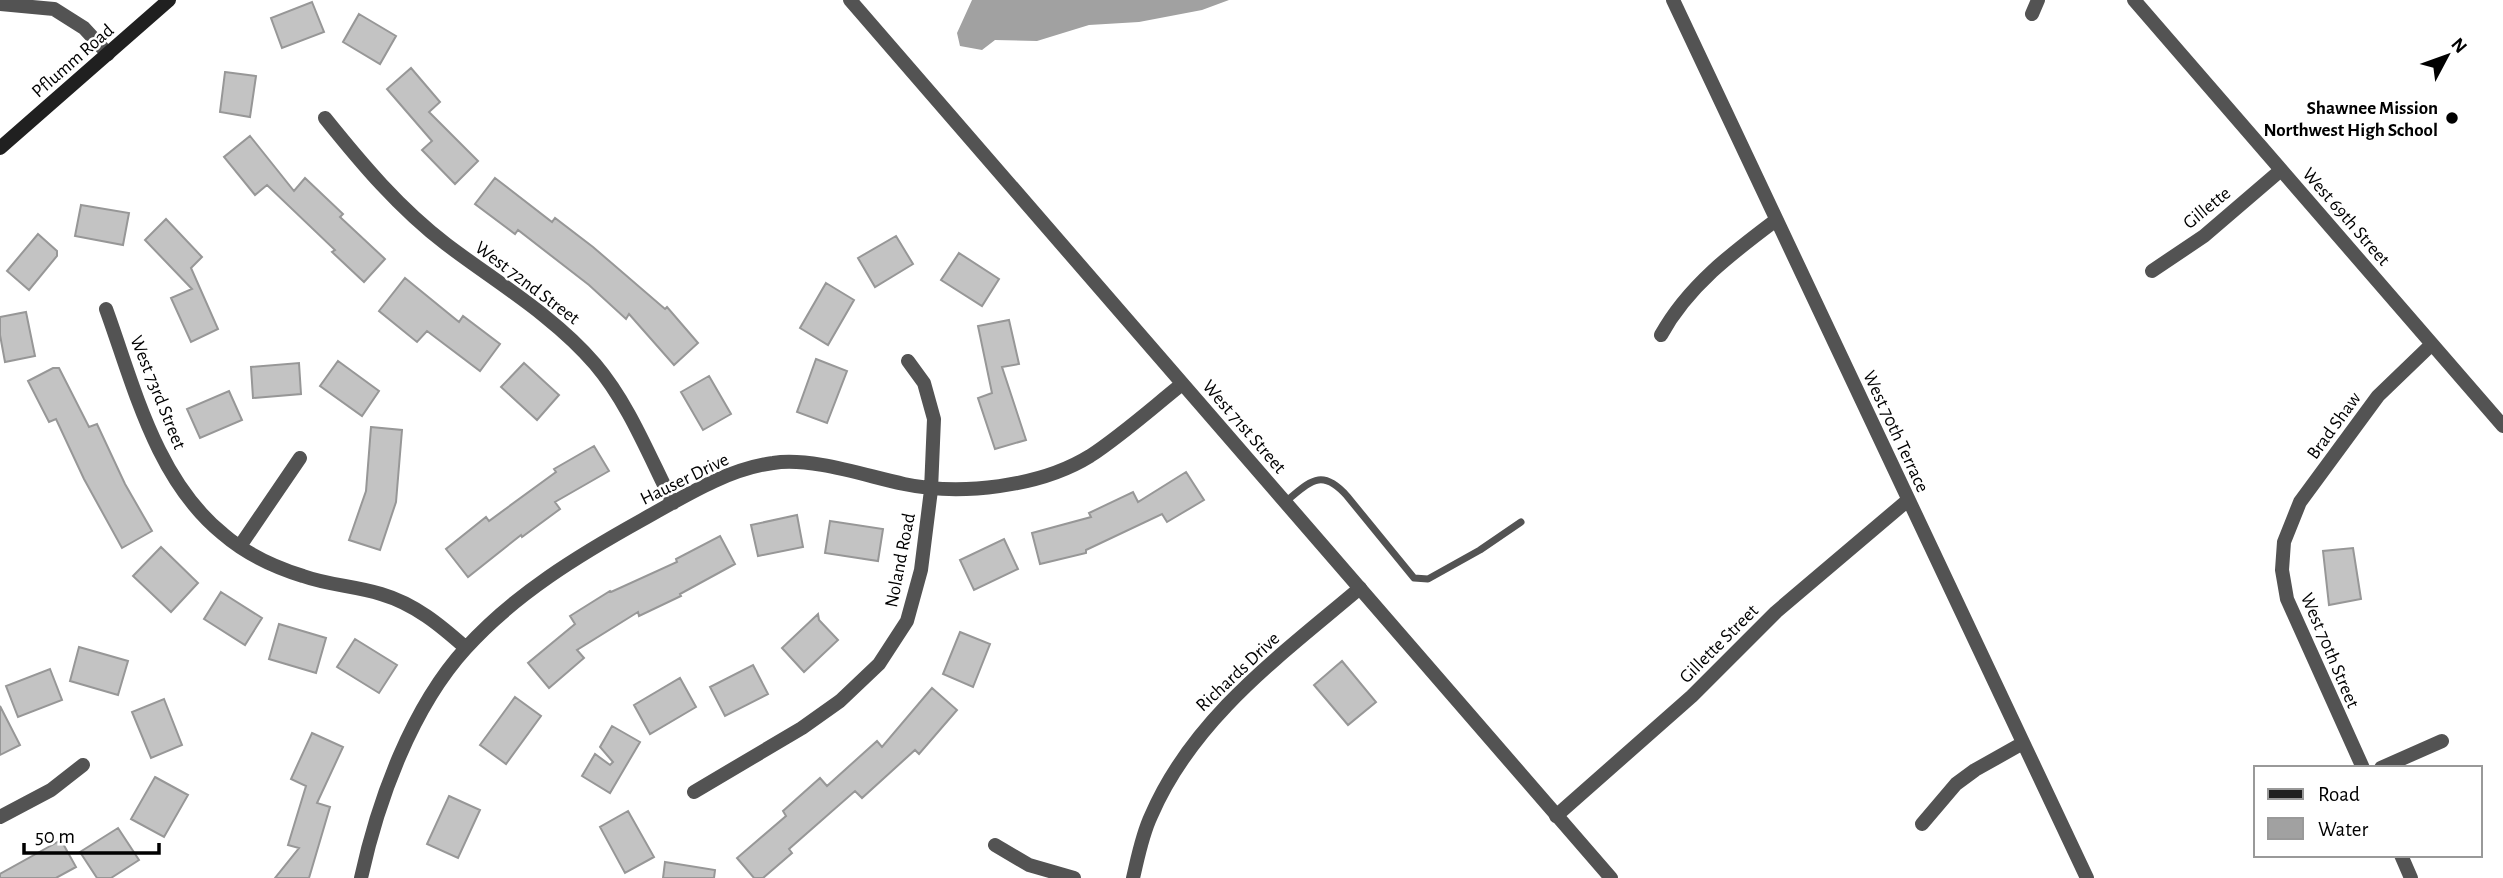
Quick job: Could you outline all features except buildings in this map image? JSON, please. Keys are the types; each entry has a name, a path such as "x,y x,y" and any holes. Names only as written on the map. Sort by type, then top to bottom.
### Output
{"main road":[{"name":"Pflumm Road","path":"0,148 169,0"}],"street":[{"name":"West 71st Street","path":"849,0 1611,878"},
{"name":"West 70th Terrace","path":"1674,0 2087,878"},
{"name":"West 69th Street","path":"2134,0 2503,426"},
{"path":"0,4 54,9 84,28 108,54"},
{"name":"West 72nd Street","path":"326,118 363,165 414,217 550,321 595,365 616,393 673,503"},
{"name":"Gillette","path":"2152,271 2204,236 2281,170"},
{"path":"1661,335 1673,313 1710,272 1776,220"},
{"name":"West 73rd Street","path":"106,309 151,433 169,468 204,516 223,534 256,558 303,577 395,598 438,623 466,648"},
{"name":"Brad Shaw","path":"2284,542 2300,502 2378,396 2432,344"},
{"name":"Noland Road","path":"694,792 802,728 840,701 879,664 908,621 921,570 931,490 934,419 924,383 908,361"},
{"name":"Hauser Drive","path":"361,878 381,803 415,723 466,648 507,609 556,571 673,503 747,468 784,462 821,465 931,490 965,491 1061,471 1089,456 1182,384"},
{"path":"240,547 300,458"},
{"name":"Gillette Street","path":"1556,816 1692,696 1776,612 1908,500"},
{"name":"West 70th Street","path":"2284,542 2282,570 2287,599 2361,766"},
{"name":"Richards Drive","path":"1133,878 1150,816 1181,760 1202,731 1231,699 1360,588"},
{"path":"2386,766 2442,741"},
{"path":"1922,824 1956,784 2023,743"},
{"path":"0,817 51,790 83,765"},
{"path":"995,845 1029,865 1074,878"},
{"path":"2402,857 2411,878"}],"lane":[{"path":"1285,502 1313,480 1326,478 1347,496 1414,578 1422,580 1480,550 1521,522"}],"water":[{"path":"972,0 1229,0 1202,10 1139,22 1089,25 1037,41 995,40 982,50 960,46 957,33"}],"place":[{"name":"Shawnee Mission Northwest High School","path":"2452,118"}]}
